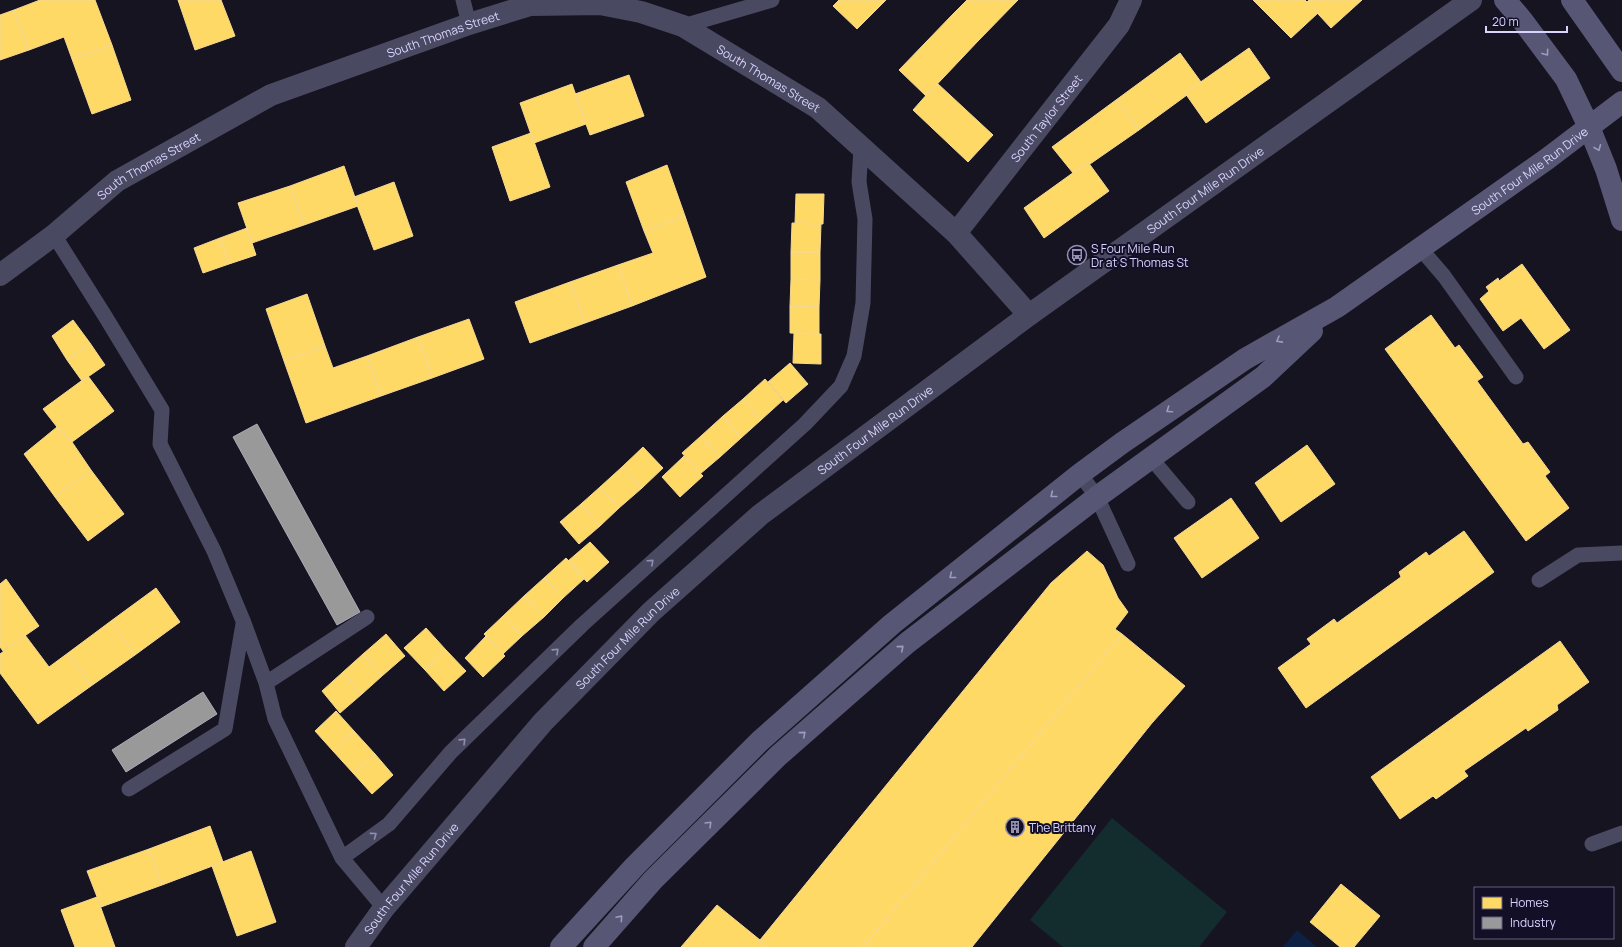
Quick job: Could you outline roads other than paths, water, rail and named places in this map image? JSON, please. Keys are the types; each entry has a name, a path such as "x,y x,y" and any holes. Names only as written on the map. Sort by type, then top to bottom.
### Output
{"main road":[{"path":"1505,0 1522,20 1566,79 1589,127 1606,170 1622,220"},
{"path":"1572,0 1622,71"},
{"name":"South Four Mile Run Drive","path":"567,939 635,866 760,741 892,624 1080,474 1122,443 1245,359 1337,307 1547,159 1622,102"},
{"name":"South Four Mile Run Drive","path":"594,947 653,880 778,756 907,643 1097,497 1263,377 1337,307"}],"street":[{"name":"South Taylor Street","path":"956,233 1119,24 1131,0"},
{"name":"South Four Mile Run Drive","path":"356,947 384,908 544,722 650,612 760,515 1029,315 1471,0"},
{"name":"South Thomas Street","path":"0,275 54,236 117,181 271,95 469,24 530,5 600,4 641,12 683,26 818,108 956,233 1029,315"}],"lane":[{"path":"463,0 469,24"},
{"path":"683,26 772,0"},
{"path":"342,858 389,824 451,752 577,630 805,424 841,386 854,356 863,303 865,219 859,182 861,147"},
{"path":"54,236 106,316 162,410 160,444 214,551 244,623 266,683 275,719 342,858 384,908"},
{"path":"1420,248 1444,276 1516,377"},
{"path":"1150,458 1188,502"},
{"path":"1080,474 1097,497 1128,564"},
{"path":"1539,580 1578,555 1622,553"},
{"path":"266,683 367,617"},
{"path":"129,789 225,729 244,623"},
{"path":"1592,844 1622,833"},
{"path":"567,939 589,947"}],"water":[{"path":"1297,930 1317,947 1283,947"}],"place":[{"name":"S Four Mile Run Dr at S Thomas St","path":"1077,255"},
{"name":"The Brittany","path":"1015,827"}]}
